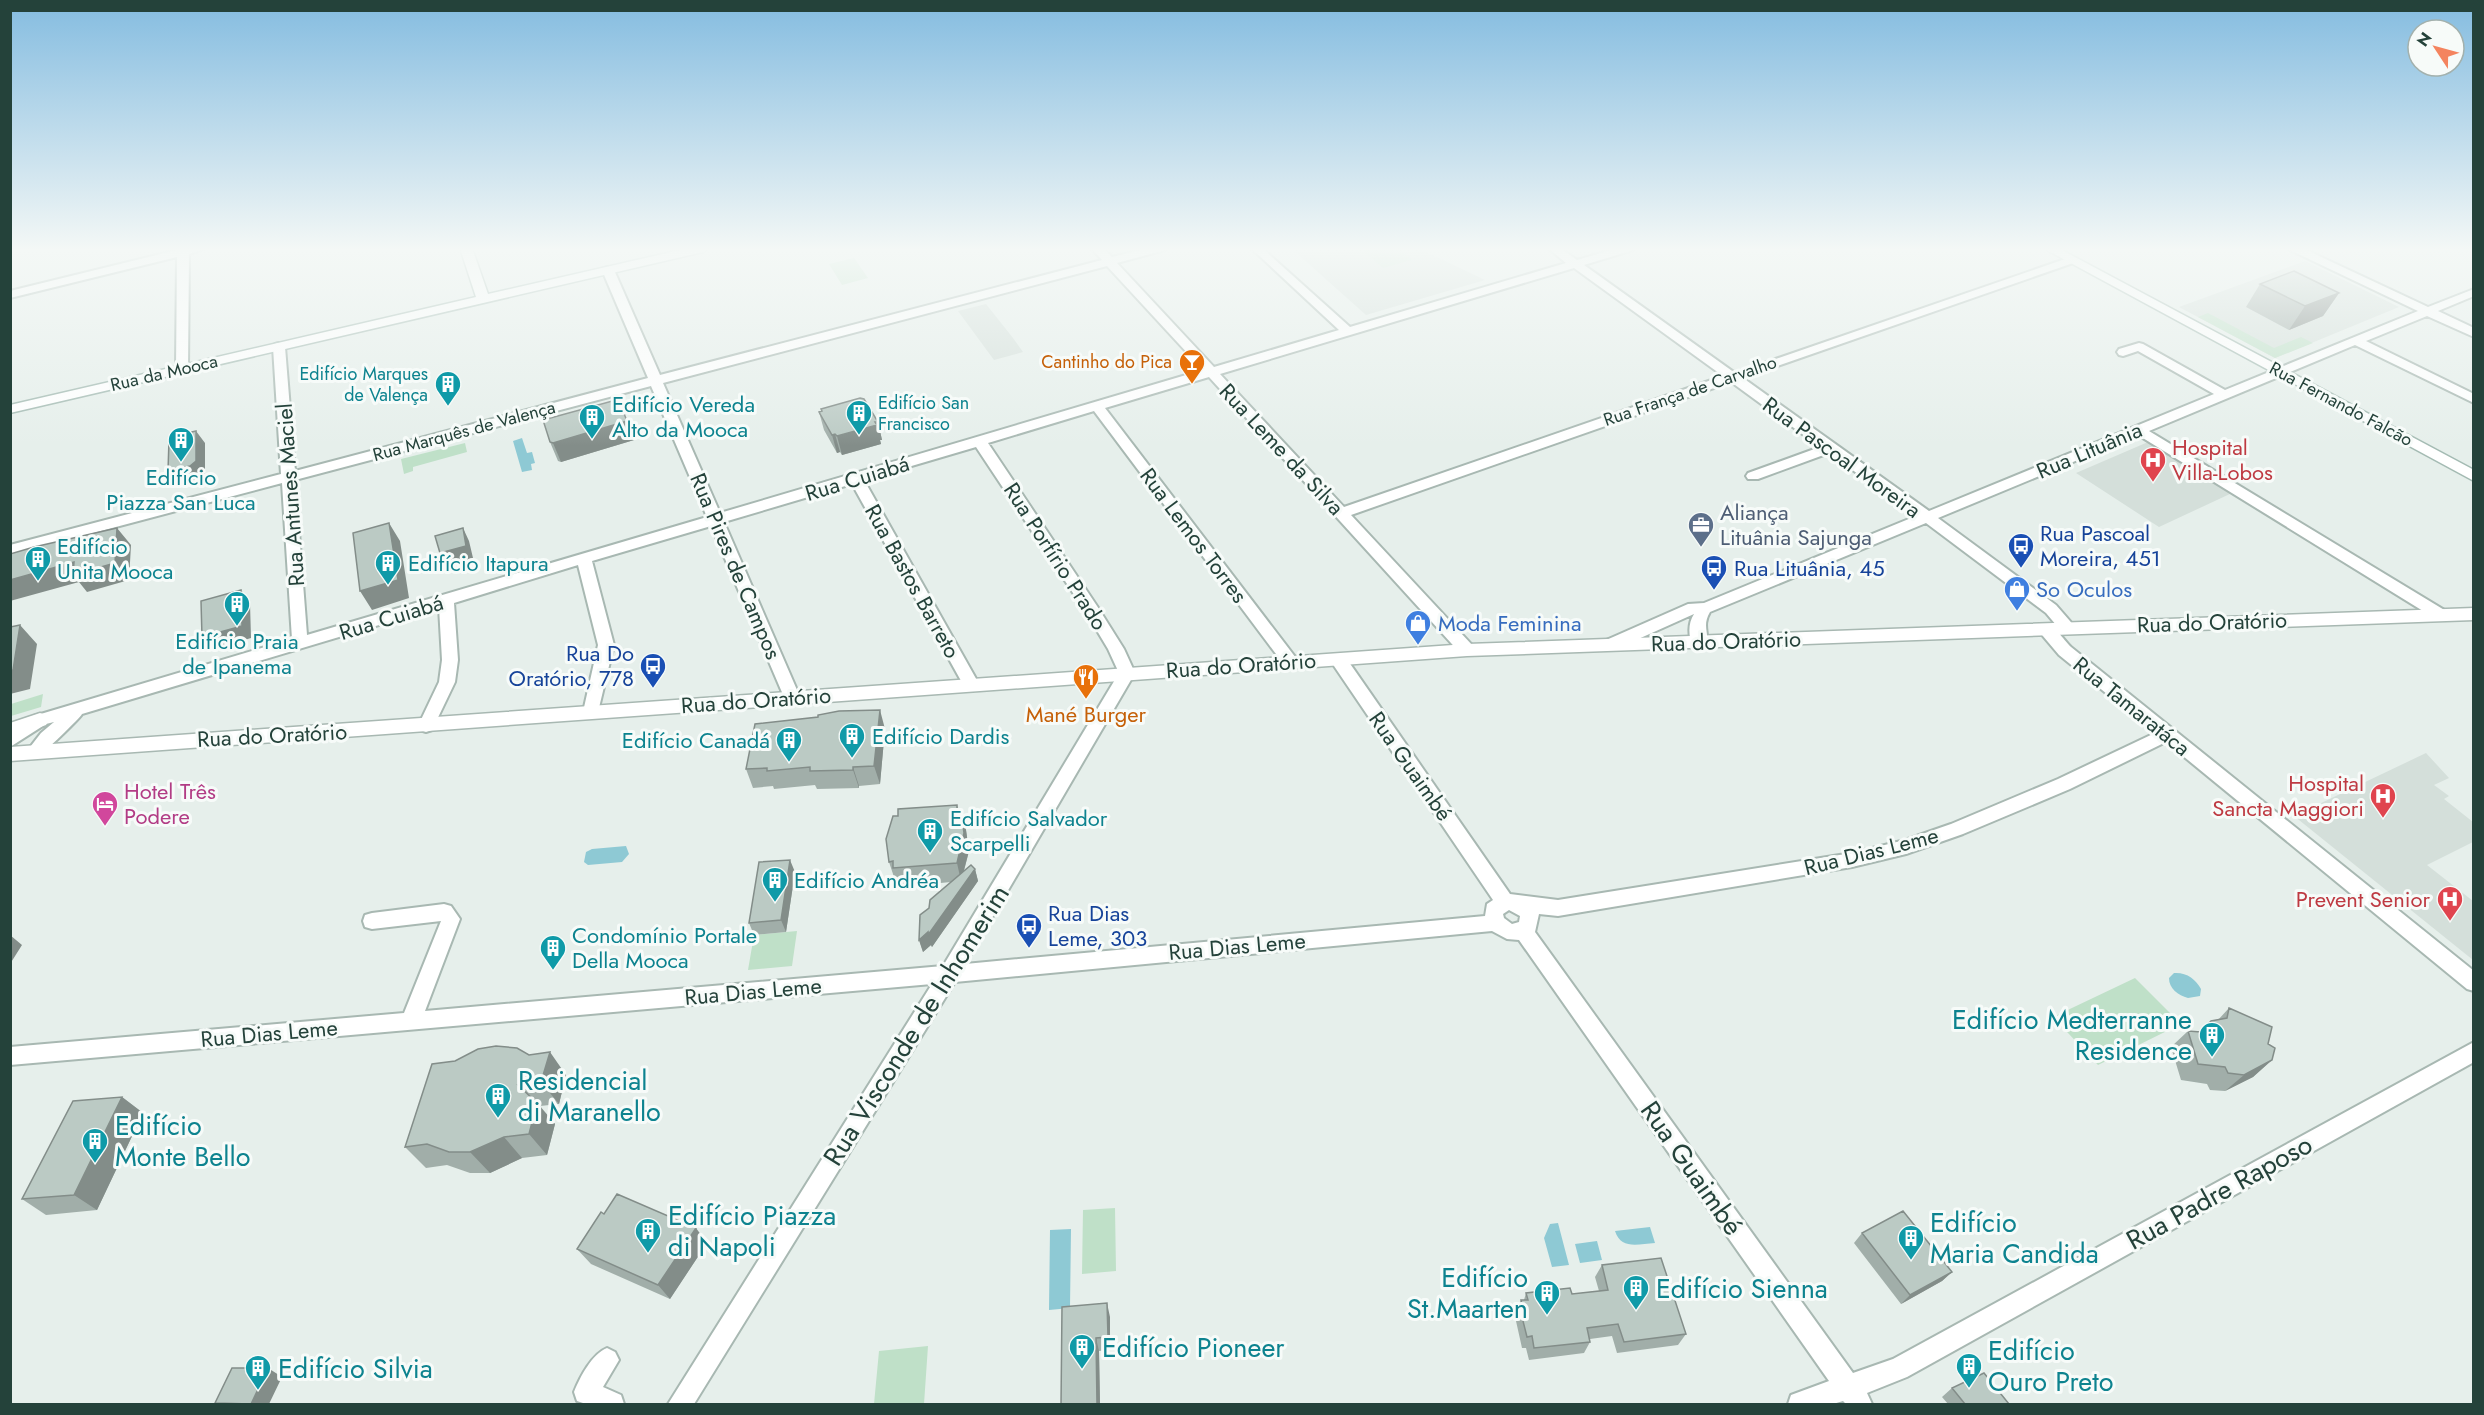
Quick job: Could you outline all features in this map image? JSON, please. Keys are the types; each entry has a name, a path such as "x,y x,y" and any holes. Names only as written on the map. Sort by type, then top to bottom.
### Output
{"street":[{"path":"182,314 182,369"},
{"name":"Rua da Mooca","path":"10,409 422,314"},
{"name":"Rua Pires de Campos","path":"627,314 792,697"},
{"name":"Rua Marquês de Valença","path":"10,550 909,314"},
{"name":"Rua Leme da Silva","path":"1158,314 1467,650"},
{"path":"1328,314 1347,331"},
{"name":"Rua Cuiabá","path":"10,741 40,720 1098,407 1404,314"},
{"name":"Rua Pascoal Moreira","path":"1644,314 2051,609 2068,628"},
{"name":"Rua França de Carvalho","path":"1342,513 1914,314"},
{"name":"Rua Fernando Falcão","path":"2173,314 2474,476"},
{"name":"Rua Lituânia","path":"1610,645 1693,608 1705,608 1927,518 2416,314"},
{"path":"2434,314 2474,333"},
{"path":"2354,340 2474,399"},
{"path":"2123,352 2139,346 2224,394"},
{"name":"Rua Antunes Maciel","path":"279,347 300,644"},
{"name":"Rua Lemos Torres","path":"1098,407 1292,662"},
{"path":"2138,430 2441,615"},
{"name":"Rua Porfírio Prado","path":"980,442 1092,610 1116,649 1127,673"},
{"path":"1753,476 1829,448"},
{"name":"Rua Bastos Barreto","path":"856,479 971,684"},
{"path":"584,560 606,645 591,712"},
{"path":"426,726 447,682 450,660 446,600"},
{"path":"1699,642 1697,621 1705,608"},
{"name":"Rua do Oratório","path":"10,754 1467,650 2474,614"},
{"path":"1671,643 1668,626 1677,615"},
{"name":"Rua Tamaratáca","path":"2045,629 2065,651 2166,735 2474,983"},
{"name":"Rua Guaimbé","path":"1338,659 1512,903"},
{"name":"Rua Visconde de Inhomerim","path":"680,1404 949,974 1127,673"},
{"name":"Rua Cuiabá","path":"35,751 60,725 85,708"},
{"path":"10,730 40,720"},
{"name":"Rua Dias Leme","path":"1512,903 1558,908 1830,864 1906,847 2028,800 2166,735"},
{"path":"1512,903 1530,914 1527,926 1508,932 1496,922 1494,910 1512,903"},
{"name":"Rua Dias Leme","path":"1527,926 1558,908"},
{"path":"372,921 444,912 451,919 411,1020"},
{"name":"Rua Dias Leme","path":"10,1056 949,974 1496,922"},
{"name":"Rua Guaimbé","path":"1527,926 1854,1396"},
{"name":"Rua Padre Raposo","path":"1800,1404 1854,1396 2474,1051"},
{"path":"607,1360 586,1392 612,1404"}],"shaded area":[{"path":"960,314 994,314 1023,352 994,360"},
{"path":"2192,314 2382,314 2275,358"},
{"name":"Hospital Villa-Lobos","path":"2148,442 2232,493 2159,527 2076,473"},
{"name":"Hospital Sancta Maggiori","path":"2426,753 2449,778 2434,785 2449,796 2444,799 2473,822 2473,842 2427,865 2473,901 2473,960 2294,816"}],"green space":[{"path":"2210,314 2274,348 2301,337 2313,343 2275,358 2198,317"},
{"path":"465,443 467,452 413,467 413,471 404,474 401,459"},
{"path":"43,694 41,707 11,716 11,704"},
{"path":"797,931 792,966 748,970 754,935"},
{"path":"2135,978 2181,1024 2098,1065 2053,1017"},
{"path":"1115,1208 1116,1271 1082,1274 1083,1210"},
{"path":"928,1346 924,1404 874,1404 879,1351"}],"water":[{"path":"522,438 527,453 532,452 535,463 531,464 532,470 522,472 513,441"},
{"path":"626,846 629,854 622,862 588,865 584,862 586,852 592,849"},
{"path":"2174,973 2193,979 2201,989 2200,996 2188,998 2175,991 2169,978"},
{"path":"1558,1223 1569,1265 1552,1267 1544,1238 1550,1224"},
{"path":"1650,1227 1655,1243 1636,1245 1626,1243 1621,1241 1615,1231"},
{"path":"1071,1229 1070,1308 1049,1310 1050,1230"},
{"path":"1597,1241 1602,1260 1580,1263 1575,1244"}],"building":[{"path":"860,398 864,399 878,422 875,422 877,425 837,436 832,435 819,412 822,411 821,409"},
{"path":"619,401 627,421 550,442 543,420"},
{"path":"196,431 196,461 190,466 168,471 169,440 175,436"},
{"path":"389,523 398,580 360,591 353,533"},
{"path":"117,528 115,563 73,575 74,562 10,580 10,554"},
{"path":"463,528 466,546 440,553 435,536"},
{"path":"241,590 242,626 202,637 201,601"},
{"path":"20,625 13,670 10,671 10,627"},
{"path":"880,710 874,766 853,767 853,770 810,771 810,767 767,771 767,768 746,769 755,724 818,717 818,715 839,711"},
{"path":"957,805 957,812 961,812 964,833 957,863 893,868 893,861 889,862 886,839 893,816 898,816 898,809"},
{"name":"Edifício Andréa","path":"790,860 781,920 749,923 759,862"},
{"path":"971,865 975,869 928,935 928,932 919,940 920,915 929,908 930,900"},
{"path":"2229,1008 2272,1027 2268,1044 2275,1048 2272,1060 2244,1075 2228,1073 2225,1067 2198,1064 2188,1031 2201,1032 2211,1021 2227,1018"},
{"path":"496,1046 517,1048 529,1055 550,1052 541,1082 518,1085 537,1103 529,1134 504,1137 470,1152 449,1152 427,1144 405,1147 432,1064 455,1061 478,1049"},
{"path":"122,1097 74,1195 22,1199 73,1101"},
{"name":"Edifício Piazza di Napoli","path":"617,1194 696,1228 658,1285 577,1249 601,1212 604,1214"},
{"name":"Edifício Maria Candida","path":"1903,1211 1952,1272 1910,1295 1862,1233"},
{"path":"1661,1258 1686,1334 1624,1342 1618,1324 1587,1328 1590,1342 1534,1348 1532,1336 1527,1337 1520,1309 1523,1309 1521,1300 1528,1300 1526,1293 1570,1288 1572,1294 1608,1290 1602,1265"},
{"name":"Edifício Pioneer","path":"1107,1303 1108,1337 1096,1338 1097,1404 1061,1404 1062,1307"},
{"path":"232,1368 268,1368 251,1404 215,1403"},
{"path":"1984,1373 2009,1404 1965,1404 1952,1388"}],"place":[{"name":"Cantinho do Pica","path":"1192,385"},
{"name":"Edifício Marques de Valença","path":"448,407"},
{"name":"Edifício San Francisco","path":"859,436"},
{"name":"Edifício Vereda Alto da Mooca","path":"592,440"},
{"name":"Edifício Piazza San Luca","path":"181,463"},
{"name":"Hospital Villa-Lobos","path":"2153,483"},
{"name":"Aliança Lituânia Sajunga","path":"1701,548"},
{"name":"Rua Pascoal Moreira, 451","path":"2021,569"},
{"name":"Edifício Unita Mooca","path":"38,582"},
{"name":"Edifício Itapura","path":"388,586"},
{"name":"Rua Lituânia, 45","path":"1714,591"},
{"name":"So Oculos","path":"2017,612"},
{"name":"Edifício Praia de Ipanema","path":"237,627"},
{"name":"Moda Feminina","path":"1418,646"},
{"name":"Rua Do Oratório, 778","path":"653,689"},
{"name":"Mané Burger","path":"1086,700"},
{"name":"Edifício Dardis","path":"852,759"},
{"name":"Edifício Canadá","path":"789,763"},
{"name":"Hospital Sancta Maggiori","path":"2383,819"},
{"name":"Hotel Três Podere","path":"105,827"},
{"name":"Edifício Salvador Scarpelli","path":"930,854"},
{"name":"Edifício Andréa","path":"775,903"},
{"name":"Prevent Senior","path":"2450,922"},
{"name":"Rua Dias Leme, 303","path":"1029,949"},
{"name":"Condomínio Portale Della Mooca","path":"553,971"},
{"name":"Edifício Medterranne Residence","path":"2212,1058"},
{"name":"Residencial di Maranello","path":"498,1119"},
{"name":"Edifício Monte Bello","path":"95,1164"},
{"name":"Edifício Piazza di Napoli","path":"648,1254"},
{"name":"Edifício Maria Candida","path":"1911,1261"},
{"name":"Edifício Sienna","path":"1636,1311"},
{"name":"Edifício St.Maarten","path":"1547,1316"},
{"name":"Edifício Pioneer","path":"1082,1370"},
{"name":"Edifício Ouro Preto","path":"1969,1389"},
{"name":"Edifício Silvia","path":"258,1391"}]}
